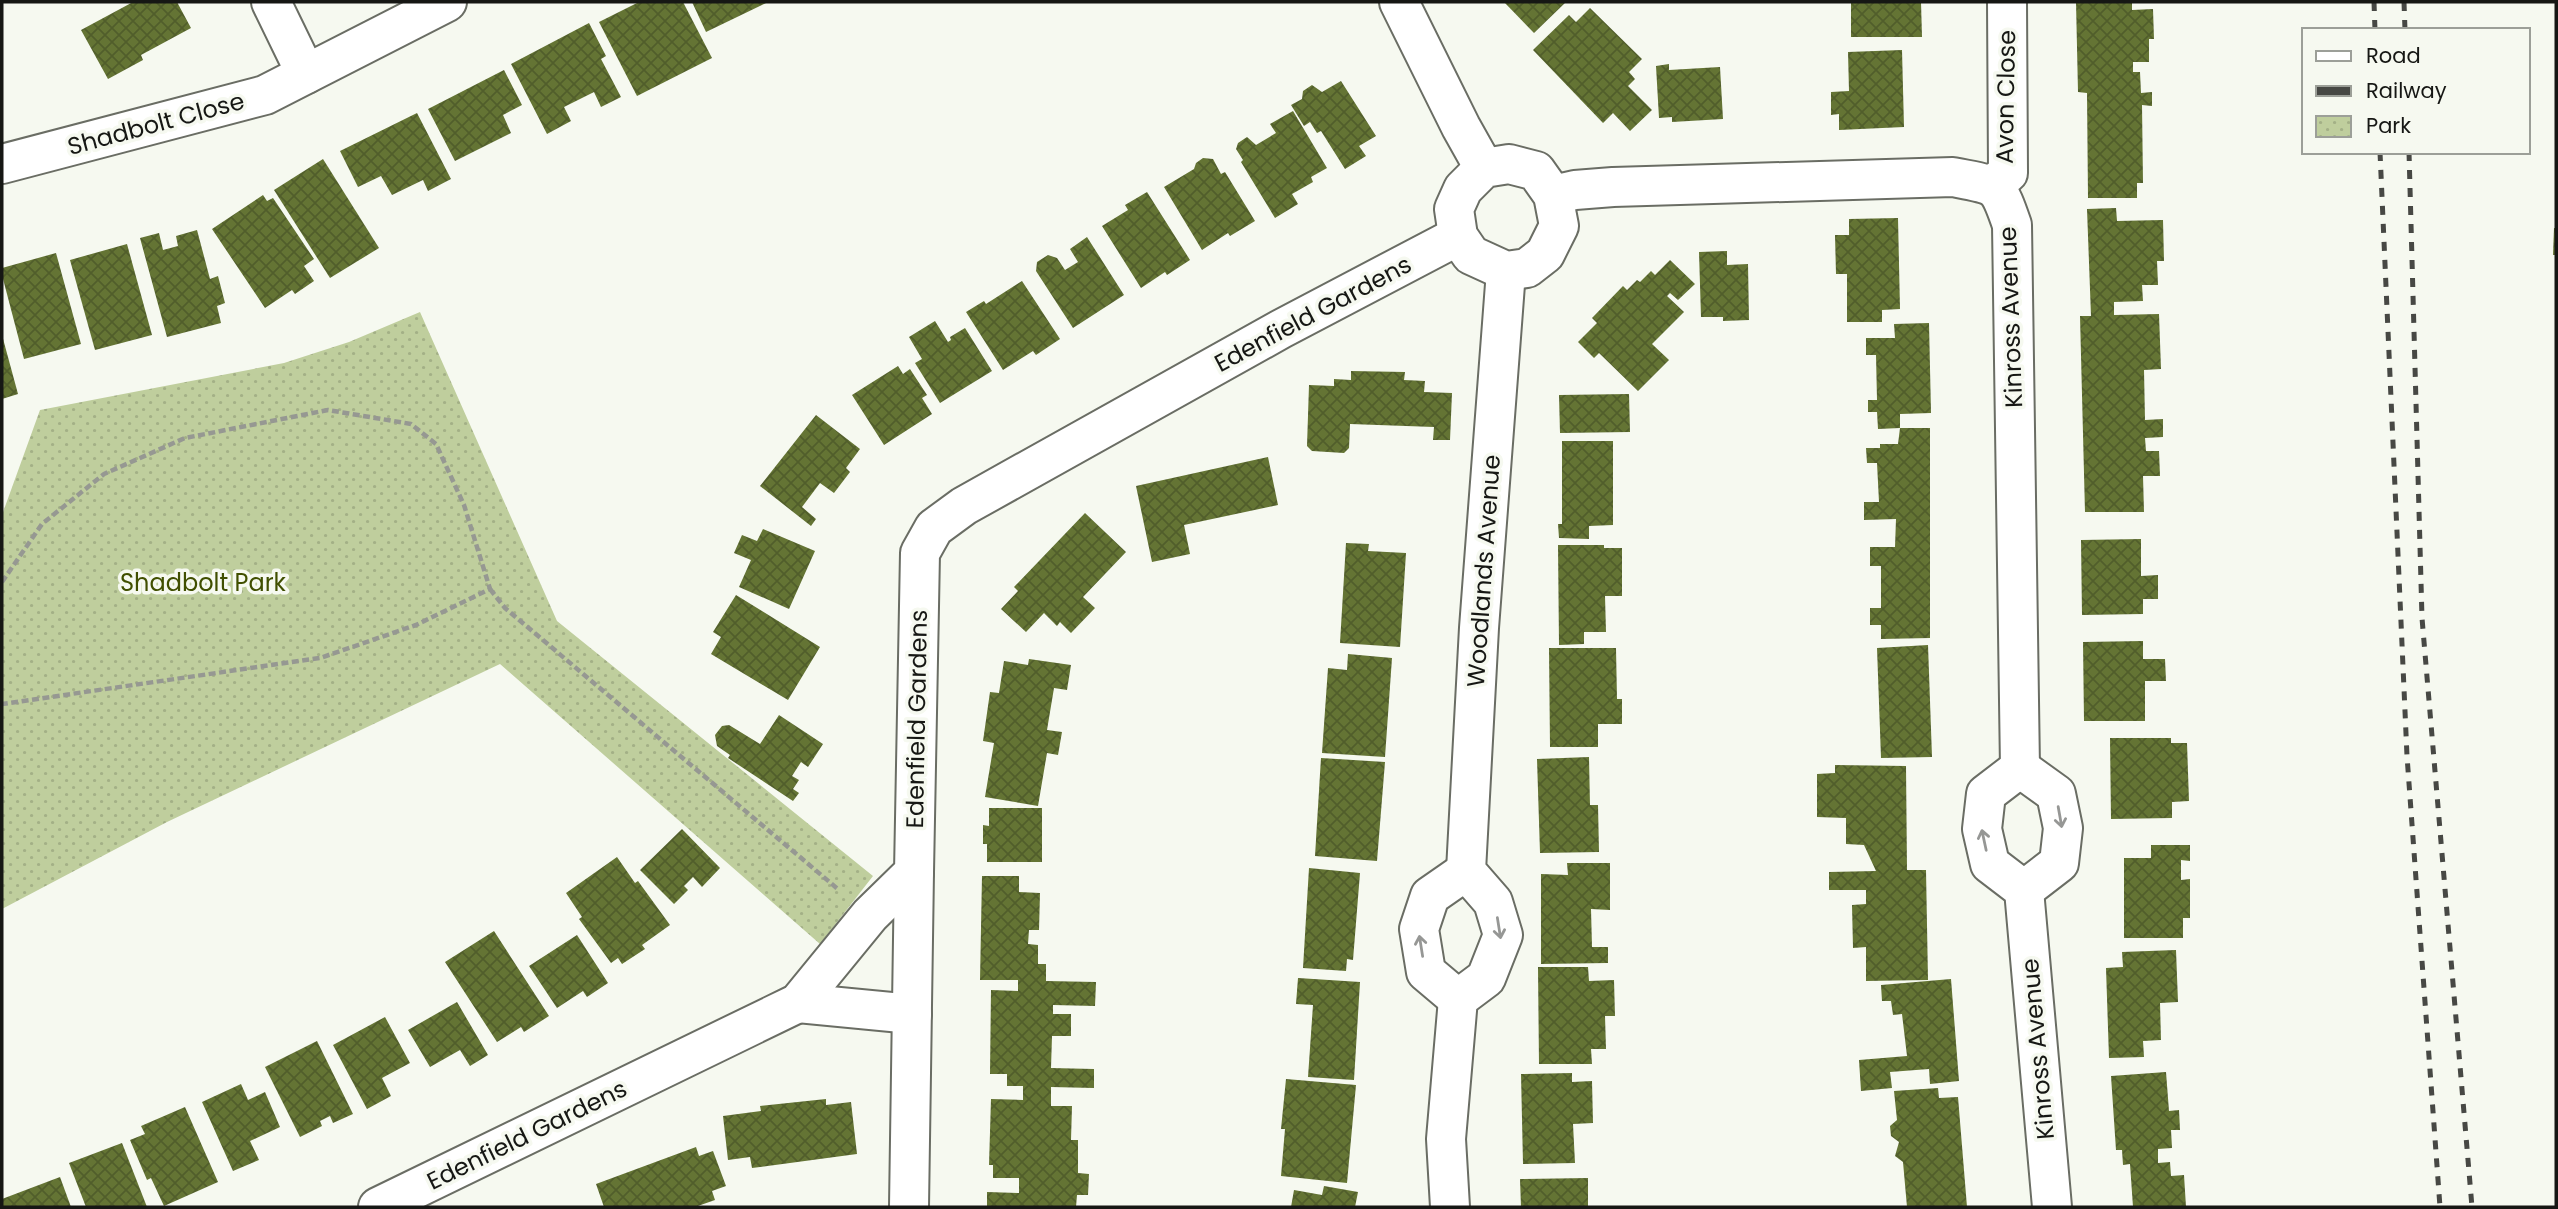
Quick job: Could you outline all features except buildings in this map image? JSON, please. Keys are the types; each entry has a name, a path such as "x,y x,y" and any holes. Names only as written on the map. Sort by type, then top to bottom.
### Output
{"street":[{"path":"271,2 306,74"},
{"name":"Shadbolt Close","path":"2,164 265,95 447,2"},
{"path":"1399,2 1484,168"},
{"name":"Avon Close","path":"1992,185 2008,173 2007,2"},
{"path":"1509,164 1536,171 1553,195 1559,226 1545,254 1527,268 1506,271 1471,255 1458,236 1454,209 1463,189 1484,168 1509,164"},
{"path":"1553,195 1613,187 1953,177 1992,185"},
{"name":"Kinross Avenue","path":"1992,185 2002,195 2012,225 2020,768"},
{"name":"Edenfield Gardens","path":"378,1207 798,1003 870,915 914,872 920,553 934,528 964,506 1269,336 1458,236"},
{"name":"Woodlands Avenue","path":"1466,871 1479,628 1506,271"},
{"path":"2020,768 2056,794 2063,828 2059,863 2024,891 1990,864 1982,829 1986,794 2020,768"},
{"path":"1450,1207 1446,1139 1458,999 1486,978 1503,935 1493,902 1466,871 1430,896 1419,929 1426,972 1458,999"},
{"path":"909,1207 914,872"},
{"name":"Kinross Avenue","path":"2024,891 2052,1207"},
{"path":"798,1003 912,1014"}],"path":[{"path":"2,582 42,524 104,474 185,438 328,411 411,424 436,444 464,505 491,589 505,608 870,915"},
{"path":"2,704 320,658 416,625 491,589"}],"green space":[{"name":"Shadbolt Park","path":"420,312 557,621 873,876 820,944 500,664 167,822 2,909 2,515 40,410 284,363 349,342"}],"railway":[{"path":"2374,2 2375,28"},
{"path":"2404,2 2405,28"},
{"path":"2380,154 2407,756 2440,1207"},
{"path":"2409,154 2422,618 2472,1207"}]}
